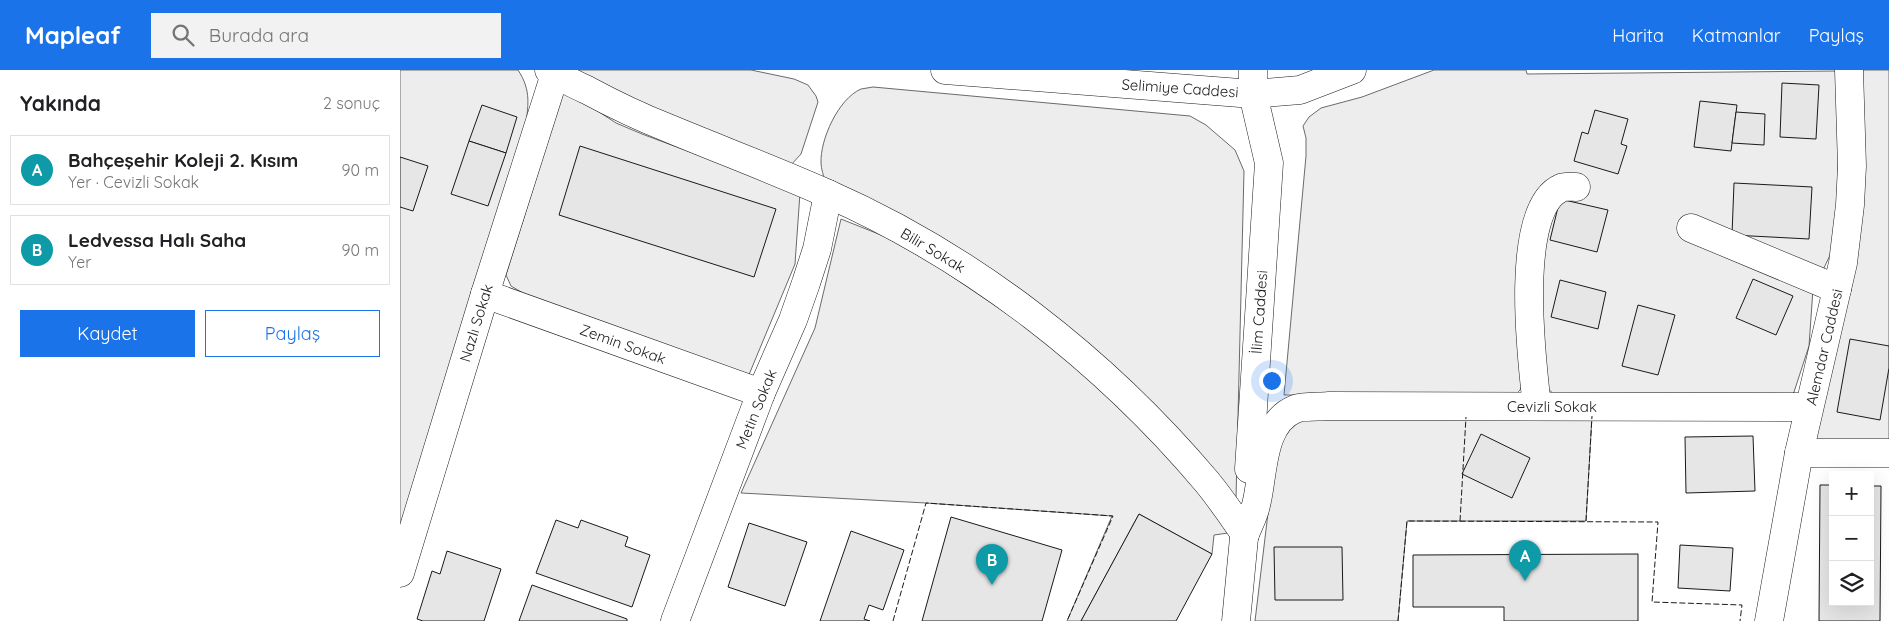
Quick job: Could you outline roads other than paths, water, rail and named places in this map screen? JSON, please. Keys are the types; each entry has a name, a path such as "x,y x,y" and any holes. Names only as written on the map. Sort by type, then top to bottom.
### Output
{"street":[{"name":"Selimiye Caddesi","path":"945,70 1253,82 1300,90 1352,70"},
{"name":"Alemdar Caddesi","path":"1769,621 1799,452 1843,263 1850,205 1852,166 1849,70"},
{"name":"Bilir Sokak","path":"552,72 626,111 828,194 941,253 1019,306 1069,346 1114,386 1162,432 1208,483 1245,534"},
{"name":"Nazlı Sokak","path":"400,574 552,72"},
{"name":"İlim Caddesi","path":"1236,621 1245,534 1269,163 1253,82"},
{"path":"1536,406 1529,324 1532,246 1538,218 1548,198 1562,187 1576,187"},
{"name":"Metin Sokak","path":"675,621 761,393 793,320 817,249 828,194"},
{"path":"1691,228 1837,290"},
{"name":"Zemin Sokak","path":"485,294 761,393"},
{"name":"Cevizli Sokak","path":"1245,534 1256,504 1264,453 1271,434 1282,418 1296,409 1329,406 1809,407"},
{"path":"1799,452 1889,453"}],"place":[{"name":"Bahçeşehir Koleji 2. Kısım","path":"1525,581"},
{"name":"Ledvessa Halı Saha","path":"992,585"}]}
